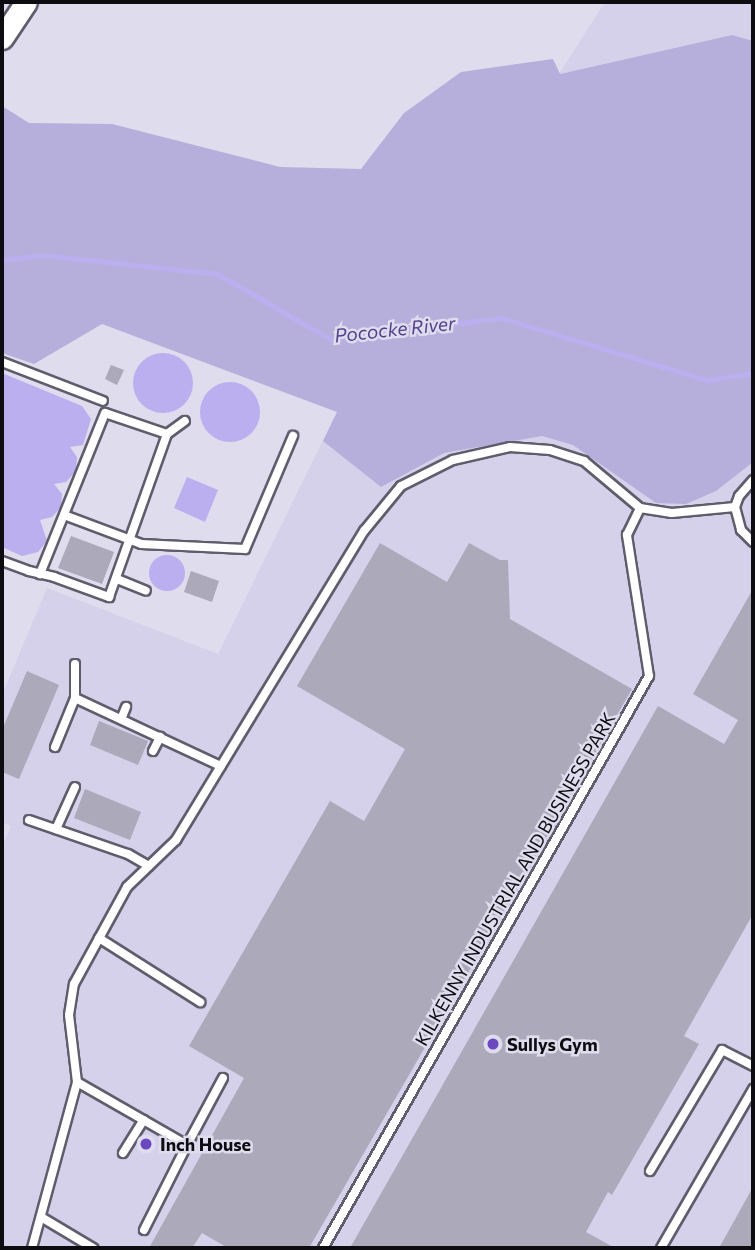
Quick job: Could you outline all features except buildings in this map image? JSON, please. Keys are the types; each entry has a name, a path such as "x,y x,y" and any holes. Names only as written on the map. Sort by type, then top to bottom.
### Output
{"street":[{"path":"2,38 26,2"}],"lane":[{"path":"2,362 105,396 105,413 40,574"},
{"path":"105,413 167,435"},
{"path":"2,561 109,597 117,579 127,539 167,435 185,421"},
{"path":"64,514 141,544 245,549 293,436"},
{"path":"32,1248 77,1082 69,1015 74,984 127,887 176,840 365,531 401,486 453,460 510,447 550,450 584,461 640,508 672,513 735,507"},
{"path":"753,480 735,507 741,530 753,542"},
{"name":"KILKENNY INDUSTRIAL AND BUSINESS PARK","path":"323,1248 649,676 627,536 640,508"},
{"path":"117,579 146,591"},
{"path":"55,747 75,698 75,664"},
{"path":"75,698 122,717 221,766"},
{"path":"122,717 126,707"},
{"path":"153,751 160,737"},
{"path":"56,829 75,787"},
{"path":"29,820 149,866"},
{"path":"99,938 200,1002"},
{"path":"650,1171 722,1050 753,1066"},
{"path":"144,1230 223,1078"},
{"path":"77,1082 187,1145"},
{"path":"661,1248 753,1089"},
{"path":"123,1153 144,1120"},
{"path":"41,1217 93,1248"}],"shaded area":[{"path":"605,2 753,2 753,41 732,35 559,74"},
{"path":"732,35 753,41 753,462 716,491 686,504 656,503 573,445 542,436 444,453 381,487 323,441 337,412 102,324 34,364 2,353 2,106 29,123 112,124 280,167 361,169 404,113 461,72 553,59 560,74"},
{"path":"157,353 169,353 185,361 191,371 191,395 185,405 169,413 157,413 141,405 133,389 133,377 141,361"},
{"path":"2,373 82,406 91,419 83,445 70,447 77,457 76,471 66,482 54,484 62,494 61,507 52,517 40,520 47,541 38,552 22,556 2,547"},
{"path":"230,382 251,391 260,412 251,433 230,442 209,433 200,412 209,391"},
{"path":"337,412 506,424 753,429 753,1248 2,1248 2,847 11,826 2,822 2,695 47,588 218,654"},
{"path":"187,477 218,490 205,522 174,508"},
{"path":"167,555 180,560 185,573 180,586 167,591 154,586 149,573 154,560"}],"waterway":[{"name":"Pococke River","path":"2,260 43,255 218,274 330,339 502,318 708,380 753,373"}],"place":[{"name":"Sullys Gym","path":"493,1044"},
{"name":"Inch House","path":"146,1144"}]}
